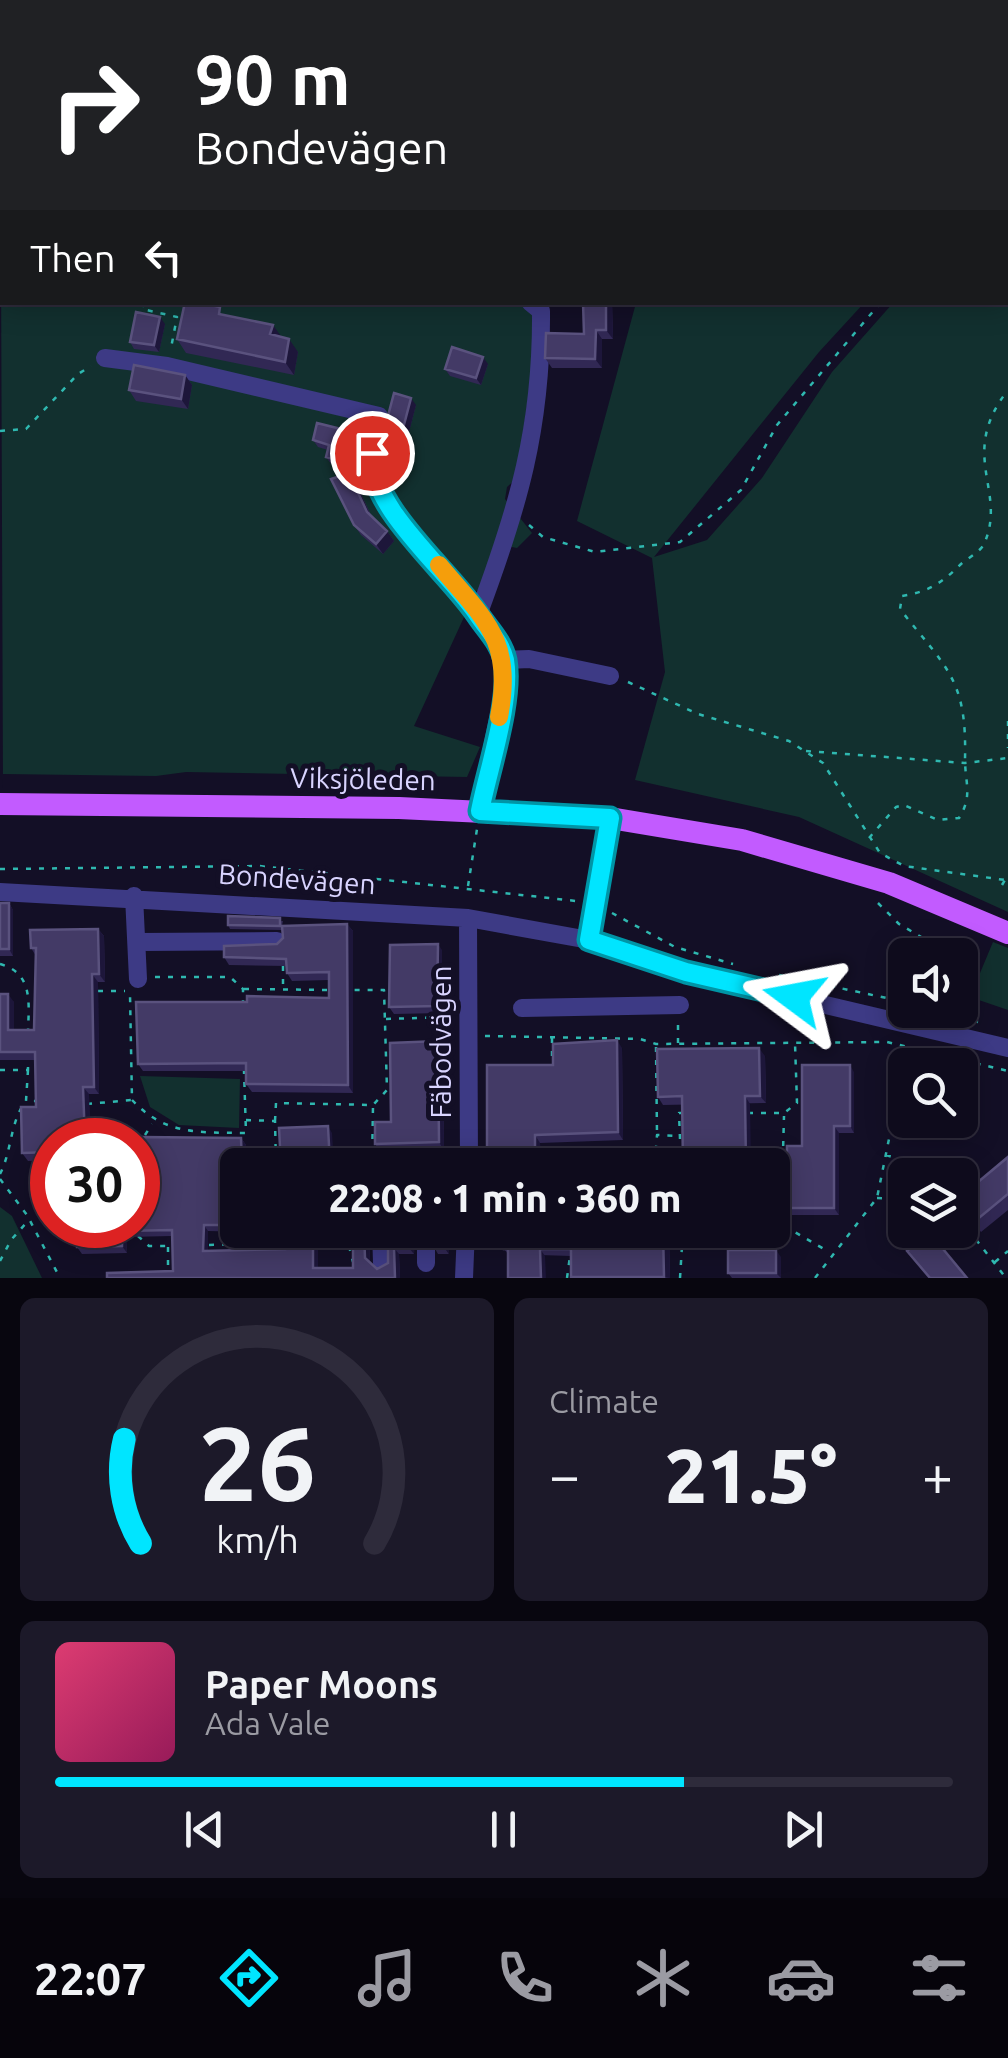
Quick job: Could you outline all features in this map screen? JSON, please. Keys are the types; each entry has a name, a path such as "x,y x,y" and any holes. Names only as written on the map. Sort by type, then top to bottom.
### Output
{"main road":[{"name":"Viksjöleden","path":"0,804 480,811 610,818 742,840 889,883 1008,933"}],"street":[{"path":"478,615 517,512 534,434 542,369 540,312 533,305"},
{"path":"105,358 167,366 379,416 370,472 380,494 495,636 505,660 505,685 480,811"},
{"path":"505,660 529,659 610,676"},
{"path":"589,940 610,818"},
{"name":"Bondevägen","path":"0,892 134,896 468,918 589,940 686,972 1008,1048"},
{"path":"134,896 138,979"},
{"name":"Fäbodvägen","path":"468,918 469,1148"},
{"path":"138,942 277,941"},
{"path":"522,1008 679,1010 686,972"},
{"path":"382,1248 382,1262"},
{"path":"426,1248 426,1264"},
{"path":"464,1278 465,1248"}],"path":[{"path":"143,305 142,309 176,317 167,366"},
{"path":"517,512 543,537 595,552 680,542 740,490 777,425 878,305"},
{"path":"0,431 26,429 78,374 105,358"},
{"path":"869,838 896,807 904,805 938,820 959,818 970,788 960,688 900,610 902,596 930,592 983,548 990,521 988,483 980,458 984,437 1008,390"},
{"path":"610,676 659,693 698,714 789,741 824,763 880,854 904,866 1005,880"},
{"path":"1008,722 1008,748"},
{"path":"804,751 965,763 1008,758"},
{"path":"468,887 480,811"},
{"path":"1002,885 1008,875"},
{"path":"878,903 899,924 923,938"},
{"path":"277,941 283,941 283,989"},
{"path":"0,964 22,976 29,992 28,1031"},
{"path":"138,979 230,976 243,989 243,1008"},
{"path":"243,989 333,990"},
{"path":"96,991 130,990 132,1100 149,1118"},
{"path":"276,1148 276,1103 373,1104 388,1090 384,990 350,990"},
{"path":"678,1044 679,1010"},
{"path":"385,1019 552,1038 640,1039 656,1044 887,1042 1008,1071"},
{"path":"552,1038 552,1075"},
{"path":"732,1113 784,1113 797,1102 795,1043"},
{"path":"656,1044 656,1148"},
{"path":"28,1050 26,1100 18,1110 10,1156 0,1176 60,1278"},
{"path":"160,1124 196,1132 246,1133 244,1064"},
{"path":"0,1070 28,1070"},
{"path":"26,1100 50,1102"},
{"path":"77,1104 132,1100"},
{"path":"372,1148 373,1104"},
{"path":"680,1148 679,1113 696,1113"},
{"path":"783,1148 784,1113"},
{"path":"246,1120 275,1121"},
{"path":"656,1135 680,1136"},
{"path":"815,1278 877,1198 891,1138"},
{"path":"886,1155 896,1158"},
{"path":"877,1198 888,1198"},
{"path":"0,1262 10,1240 29,1220"},
{"path":"790,1229 831,1253"},
{"path":"978,1242 1006,1278"},
{"path":"205,1245 220,1245"},
{"path":"160,1246 187,1246"},
{"path":"168,1246 168,1278"},
{"path":"567,1278 569,1248"},
{"path":"680,1278 682,1248"},
{"path":"994,1263 1008,1251"}],"green space":[{"path":"1,305 541,305 517,478 507,487 505,499 532,533 517,548 502,545 482,588 476,591 414,726 480,747 467,777 186,772 156,776 3,774 3,788"},
{"path":"635,305 862,305 819,352 654,557 707,540 762,478 832,372 891,305 1008,305 1008,912 799,817 635,780 665,672 652,558 577,521"},
{"path":"993,942 1008,948 1008,1010 978,1000 978,978"},
{"path":"140,1076 240,1079 239,1128 179,1125 150,1107"},
{"path":"0,1207 12,1216 42,1278 0,1278"}],"building":[{"path":"184,305 211,305 220,307 219,314 273,325 270,334 289,339 285,362 177,339"},
{"path":"583,305 606,305 606,330 596,330 595,359 545,358 546,333 584,334"},
{"path":"136,312 160,317 154,345 130,342"},
{"path":"452,347 483,357 476,378 445,369"},
{"path":"134,365 185,375 181,399 129,390"},
{"path":"394,393 411,398 400,440 383,435"},
{"path":"317,423 349,431 342,461 326,457 329,445 313,440"},
{"path":"349,473 367,512 387,531 376,544 354,525 331,479"},
{"path":"0,903 9,903 9,949 0,949"},
{"path":"228,916 280,918 280,926 228,925"},
{"path":"347,924 348,1085 246,1084 246,1063 138,1064 136,1002 247,1002 247,996 329,998 329,972 287,973 286,959 224,957 224,946 277,944 283,938 282,926"},
{"path":"98,929 99,974 92,974 94,1087 83,1087 84,1118 30,1118 30,1153 22,1153 21,1107 36,1107 35,1052 0,1052 0,994 8,994 8,1030 34,1030 36,948 31,948 30,930"},
{"path":"438,944 437,1006 389,1007 390,945"},
{"path":"617,1040 618,1132 535,1135 535,1148 487,1148 487,1065 553,1065 553,1044"},
{"path":"438,1041 439,1142 375,1144 375,1122 391,1122 390,1043"},
{"path":"759,1048 760,1096 745,1096 746,1148 683,1148 682,1096 658,1097 657,1049"},
{"path":"802,1065 850,1065 850,1126 834,1126 834,1208 790,1208 787,1146 802,1146"},
{"path":"328,1126 329,1148 280,1148 279,1128"},
{"path":"160,1137 241,1138 241,1148 220,1148 220,1225 204,1225 203,1251 313,1248 313,1268 353,1268 353,1248 365,1248 365,1258 377,1269 388,1263 388,1248 394,1248 395,1278 107,1278 107,1273 173,1271 172,1230 160,1230"},
{"path":"1008,1157 1008,1194 978,1219 978,1182"},
{"path":"663,1248 664,1277 571,1277 571,1249 540,1249 541,1278 508,1278 508,1249 504,1249"},
{"path":"942,1248 967,1278 930,1278 907,1251"},
{"path":"728,1250 776,1250 776,1273 728,1273"}],"slow traffic":[{"path":"439,565 495,636 505,660 499,717"}],"route":[{"path":"372,453 370,472 380,494 472,605 495,636 505,660 505,685 480,811 610,818 589,940 686,972 794,997"}]}
